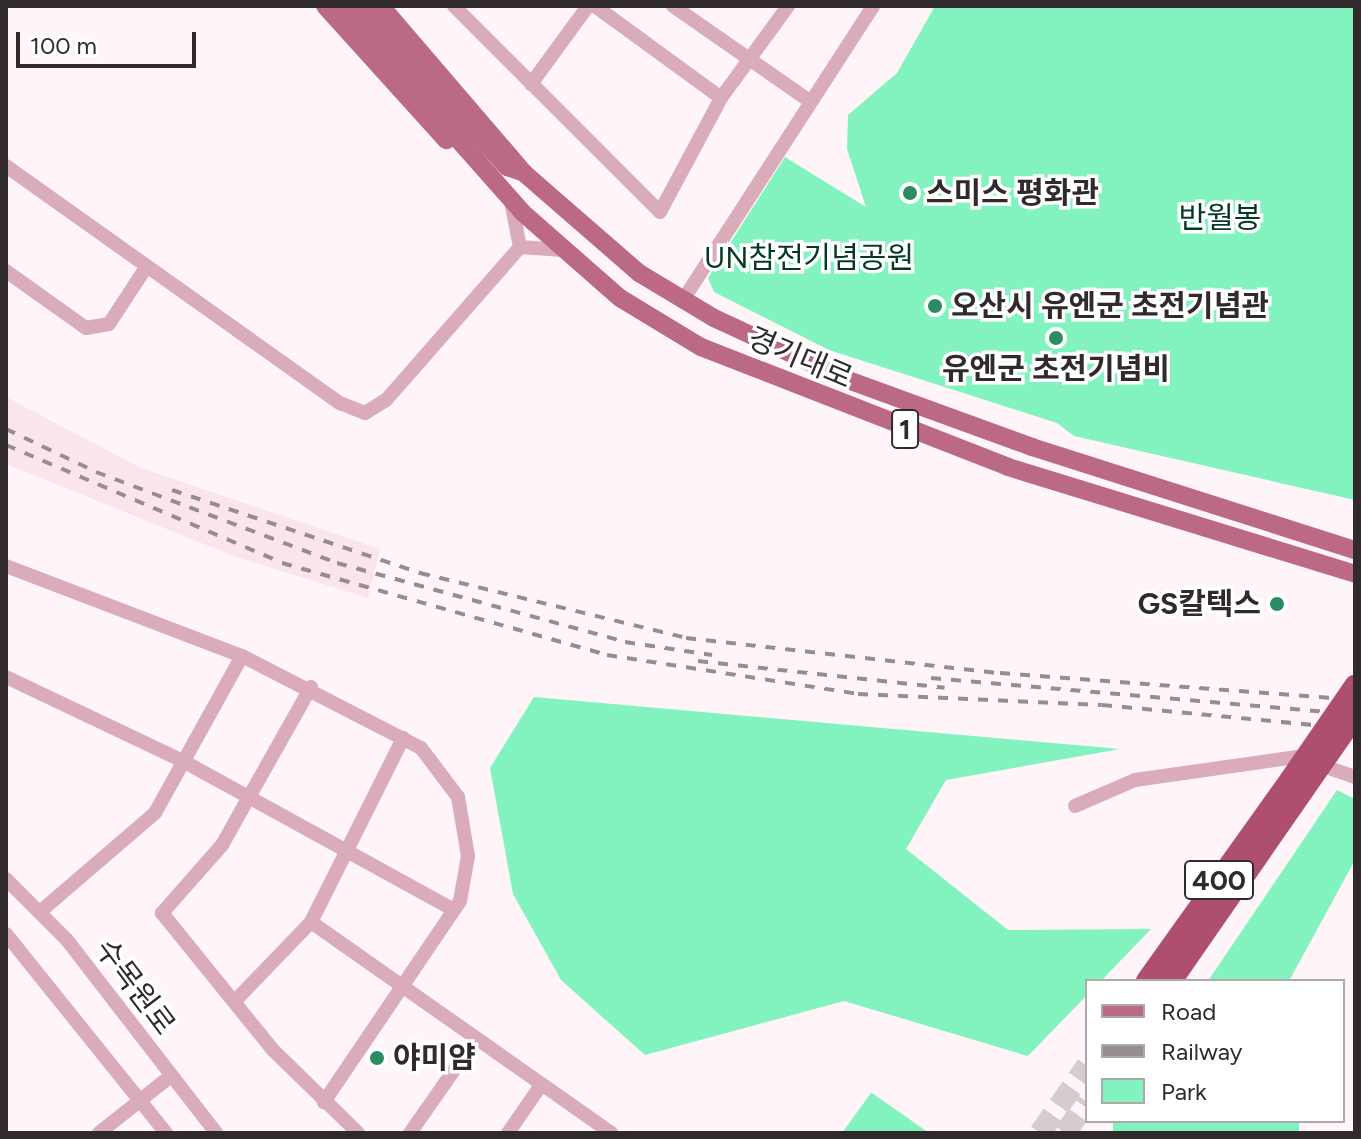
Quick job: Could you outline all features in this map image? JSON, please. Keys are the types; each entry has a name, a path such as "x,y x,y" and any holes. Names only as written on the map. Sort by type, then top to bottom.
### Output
{"highway":[{"name":"400","path":"1172,979 1298,784 1355,686"},
{"name":"400","path":"1149,979 1298,784 1355,716"}],"main road":[{"path":"325,6 487,185 507,197"},
{"name":"경기대로","path":"340,6 507,197 563,250 620,298 701,347 825,401 1008,467 1355,574"},
{"name":"경기대로","path":"359,6 507,167 524,173 579,227 683,300 848,380 1129,481 1355,550"},
{"path":"381,6 524,173"}],"street":[{"path":"454,6 660,212 721,98 752,64 784,8"},
{"path":"531,84 588,6"},
{"path":"595,6 721,98"},
{"path":"673,6 752,64 811,102"},
{"path":"683,300 873,6"},
{"path":"6,166 340,403 365,413 387,399 520,247"},
{"path":"507,197 520,247"},
{"path":"520,247 563,250"},
{"path":"6,271 86,328 109,324 147,266"},
{"path":"6,566 242,656 311,687 421,748 458,797 468,856 454,910 324,1102"},
{"path":"41,911 155,813 242,656"},
{"path":"6,677 183,761 350,849 454,910"},
{"path":"311,687 222,845 162,913 324,1102 358,1133"},
{"path":"235,1001 311,922 403,738"},
{"path":"1075,806 1135,780 1297,757 1355,777"},
{"name":"수목원로","path":"6,879 41,911 216,1133"},
{"path":"311,922 611,1133"},
{"path":"6,934 166,1133"},
{"path":"410,1133 475,1040"},
{"path":"99,1133 171,1076"},
{"path":"508,1133 541,1085"}],"shaded area":[{"path":"6,397 141,468 380,549 368,598 236,557 6,464"}],"green space":[{"path":"935,6 1355,6 1355,500 1074,436 1057,423 829,350 714,292 708,278 785,157 866,207 847,149 848,115 897,73"},
{"path":"534,697 1120,749 946,780 906,849 1008,930 1151,929 1103,979 1085,979 1085,997 1028,1056 844,1001 645,1055 561,980 513,894 490,768"},
{"path":"1337,790 1355,799 1355,860 1290,979 1209,979"},
{"path":"872,1093 929,1133 842,1133"},
{"path":"1113,1123 1299,1123 1299,1133 1113,1133"}],"tunnel":[{"path":"1040,1133 1085,1069"},
{"path":"1065,1133 1085,1105"}],"railway":[{"path":"6,429 96,472 337,563 625,642 712,655"},
{"path":"6,445 282,563 607,655 858,694 1102,705 1355,729"},
{"path":"172,490 420,573 686,638 1000,673 1355,700"},
{"path":"698,661 945,688"},
{"path":"931,678 1355,714"}],"place":[{"name":"스미스 평화관","path":"910,193"},
{"name":"오산시 유엔군 초전기념관","path":"935,306"},
{"name":"유엔군 초전기념비","path":"1056,338"},
{"name":"GS칼텍스","path":"1277,604"},
{"name":"야미얌","path":"377,1058"}],"park label":[{"name":"반월봉","path":"1220,218"},
{"name":"UN참전기념공원","path":"809,258"}]}
